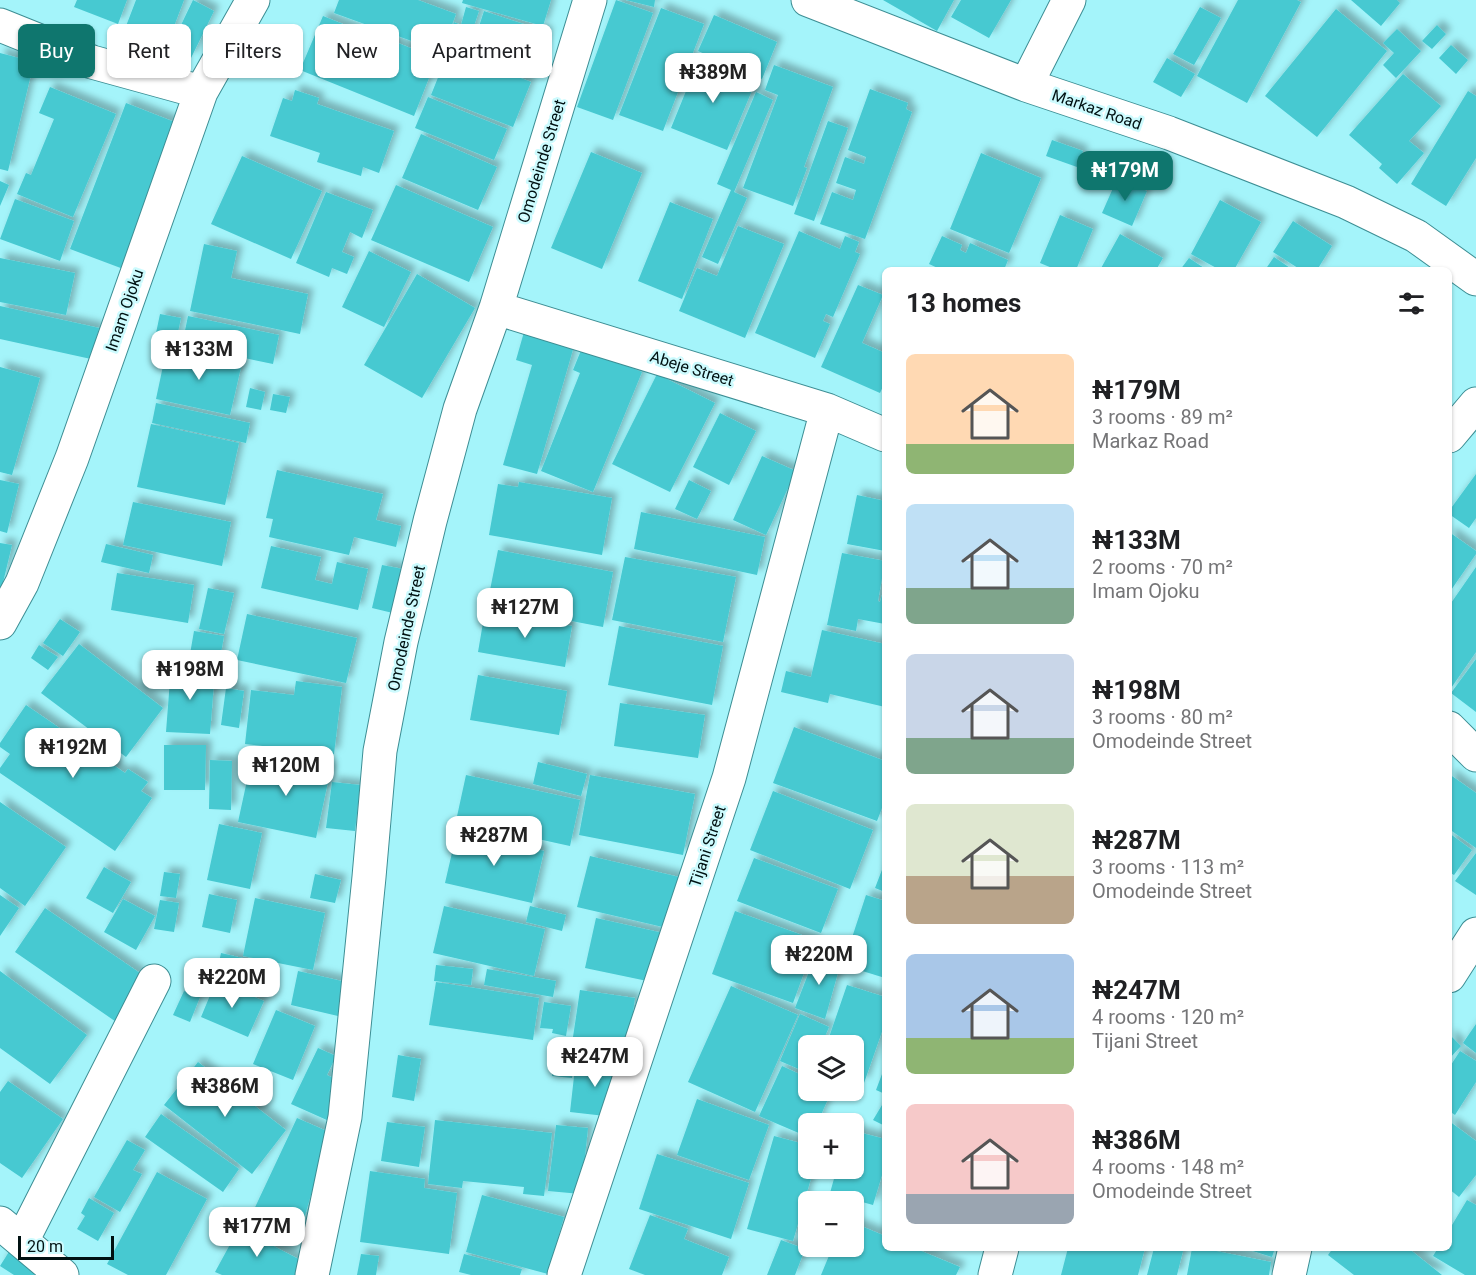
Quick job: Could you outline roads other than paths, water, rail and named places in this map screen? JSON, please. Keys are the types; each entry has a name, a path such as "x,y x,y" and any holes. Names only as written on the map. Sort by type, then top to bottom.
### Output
{"street":[{"name":"Imam Ojoku","path":"0,623 22,583 72,458 201,92 253,0"},
{"name":"Omodeinde Street","path":"312,1275 345,1117 380,751 401,642 430,520 460,409 496,308 590,0"},
{"name":"Markaz Road","path":"808,0 1026,86 1169,133 1346,202 1416,236 1476,279"},
{"path":"1026,86 1069,0"},
{"path":"0,25 92,62 201,92"},
{"name":"Abeje Street","path":"496,308 827,410 882,434"},
{"path":"1452,432 1476,404"},
{"name":"Tijani Street","path":"564,1275 729,778 827,410"},
{"path":"1452,731 1476,756"},
{"path":"1452,971 1476,934"},
{"path":"63,1275 11,1232 154,981"},
{"path":"995,1275 1001,1251"},
{"path":"1289,1275 1294,1251"}]}
